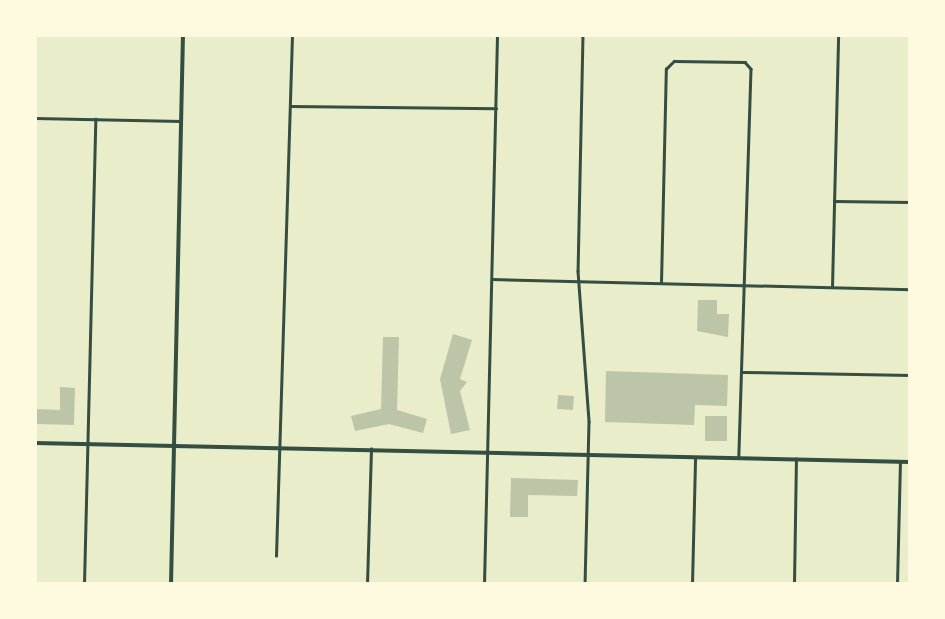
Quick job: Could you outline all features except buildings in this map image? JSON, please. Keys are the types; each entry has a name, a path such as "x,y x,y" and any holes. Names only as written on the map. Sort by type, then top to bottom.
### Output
{"street":[{"path":"78,35 84,35"},
{"path":"172,584 183,35"},
{"path":"276,556 292,35"},
{"path":"484,584 497,35"},
{"path":"583,35 579,280 587,455 585,584"},
{"path":"832,287 838,35"},
{"path":"661,283 666,69 674,61 745,62 751,69 739,458"},
{"path":"290,106 496,108"},
{"path":"35,118 181,121"},
{"path":"84,584 96,119"},
{"path":"834,201 910,202"},
{"path":"492,279 910,289"},
{"path":"743,372 910,375"},
{"path":"35,443 910,462"},
{"path":"367,584 371,449"},
{"path":"692,584 695,457"},
{"path":"794,584 796,459"},
{"path":"897,584 900,462"}]}
